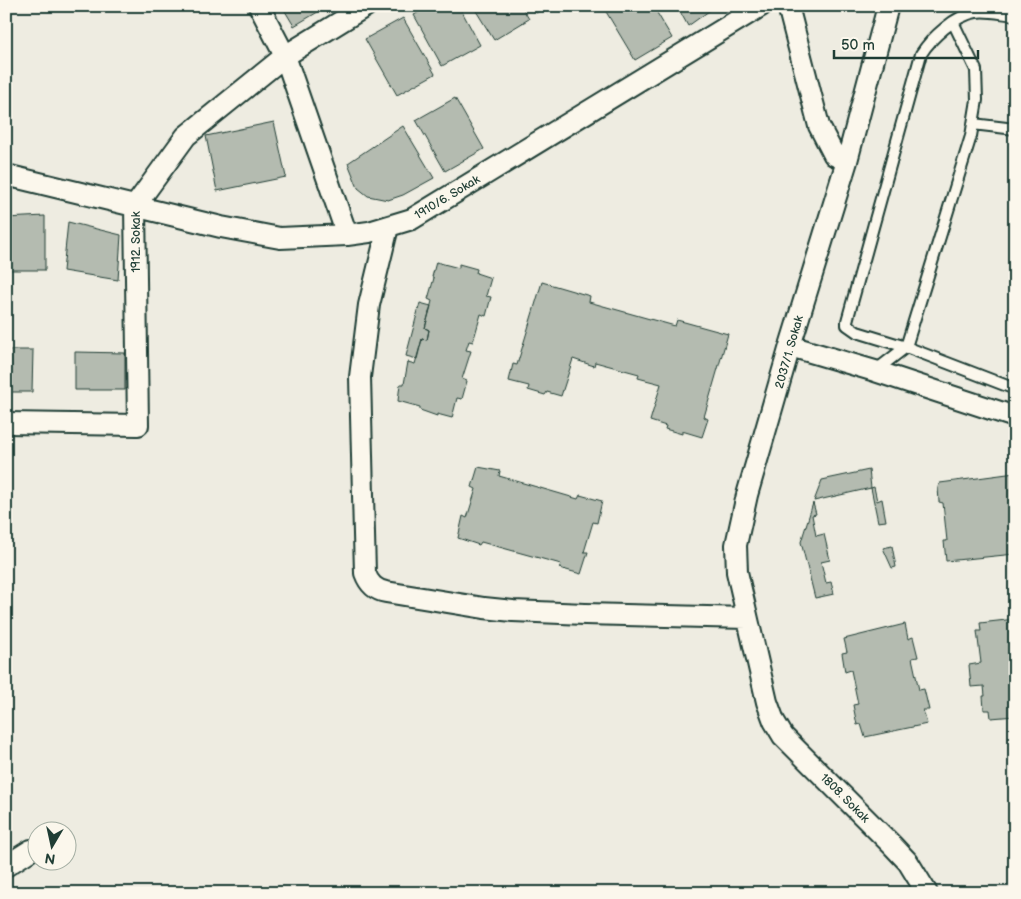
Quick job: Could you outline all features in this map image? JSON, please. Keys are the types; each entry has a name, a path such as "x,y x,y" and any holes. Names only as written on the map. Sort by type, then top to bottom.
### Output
{"street":[{"path":"259,6 285,56 347,235"},
{"name":"1912. Sokak","path":"6,423 138,425 135,206 186,136 285,56 366,6"},
{"name":"1910/6. Sokak","path":"6,175 221,227 280,238 347,235 369,232 412,219 761,6"},
{"path":"788,6 820,126 834,155 847,162"},
{"name":"2037/1. Sokak","path":"766,702 737,572 736,545 747,495 790,346 847,162 888,6"},
{"path":"388,227 369,305 360,377 365,573 371,584 375,588 386,592 513,611 747,618"},
{"path":"790,346 875,371 1015,417"},
{"name":"1808. Sokak","path":"766,702 783,736 892,844 908,862 927,893"},
{"path":"6,866 28,852"}],"lane":[{"path":"1015,15 976,12 953,22 925,48 919,61 847,321 847,325 857,332 906,347 1015,389"},
{"path":"875,371 906,347 971,136 976,100 976,70 953,22"},
{"path":"973,124 1015,129"}],"building":[{"path":"282,6 328,6 294,26"},
{"path":"429,6 459,6 480,45 442,66 414,15"},
{"path":"473,6 521,6 529,19 494,40"},
{"path":"533,6 549,6 536,13"},
{"path":"612,6 653,6 672,38 635,60 605,10"},
{"path":"677,6 716,6 688,26"},
{"path":"403,18 435,74 397,95 365,39"},
{"path":"455,98 484,149 445,171 416,120"},
{"path":"274,122 286,177 217,191 206,136"},
{"path":"403,126 434,178 403,195 388,200 368,196 358,188 348,163"},
{"path":"45,216 45,270 6,270 6,218"},
{"path":"68,222 121,235 118,280 63,271"},
{"path":"436,262 459,268 459,264 477,269 476,273 491,278 486,296 491,297 486,316 481,314 473,342 469,341 466,350 471,351 462,379 467,381 462,399 457,398 452,418 437,414 437,416 420,410 420,407 398,401 400,384 404,384 408,362 415,364 422,339 427,340 429,330 425,328 432,301 428,299"},
{"path":"542,282 590,296 589,302 675,326 677,320 728,334 704,417 708,419 702,437 682,431 682,434 665,429 666,426 650,421 661,384 638,378 639,374 595,362 594,366 573,359 561,396 547,392 545,395 528,390 529,386 509,381 513,364 517,365"},
{"path":"420,303 431,306 425,328 429,330 427,340 422,339 417,359 406,356"},
{"path":"6,350 33,350 32,392 6,392"},
{"path":"75,352 125,353 125,390 75,390"},
{"path":"478,467 500,471 499,476 578,499 580,495 602,501 597,523 593,522 584,552 588,552 581,574 559,568 561,564 481,542 479,545 458,538 463,516 467,518 476,489 472,487"},
{"path":"869,470 871,488 814,501 822,480"},
{"path":"1015,473 1015,554 946,561 944,541 947,541 943,503 939,502 938,487 940,483"},
{"path":"874,487 877,501 882,499 886,521 878,522 871,488"},
{"path":"813,503 816,514 812,515 816,536 824,534 830,560 821,562 826,583 831,582 834,594 815,598 801,542"},
{"path":"892,546 896,567 892,568 883,548"},
{"path":"1015,619 1015,716 991,718 990,710 984,710 984,686 971,687 969,665 981,663 977,631 981,631 980,623"},
{"path":"905,624 908,639 913,637 918,657 912,658 919,690 924,689 929,710 923,710 927,724 865,737 861,724 857,725 853,705 858,704 851,670 845,672 842,653 847,652 844,639"}]}
